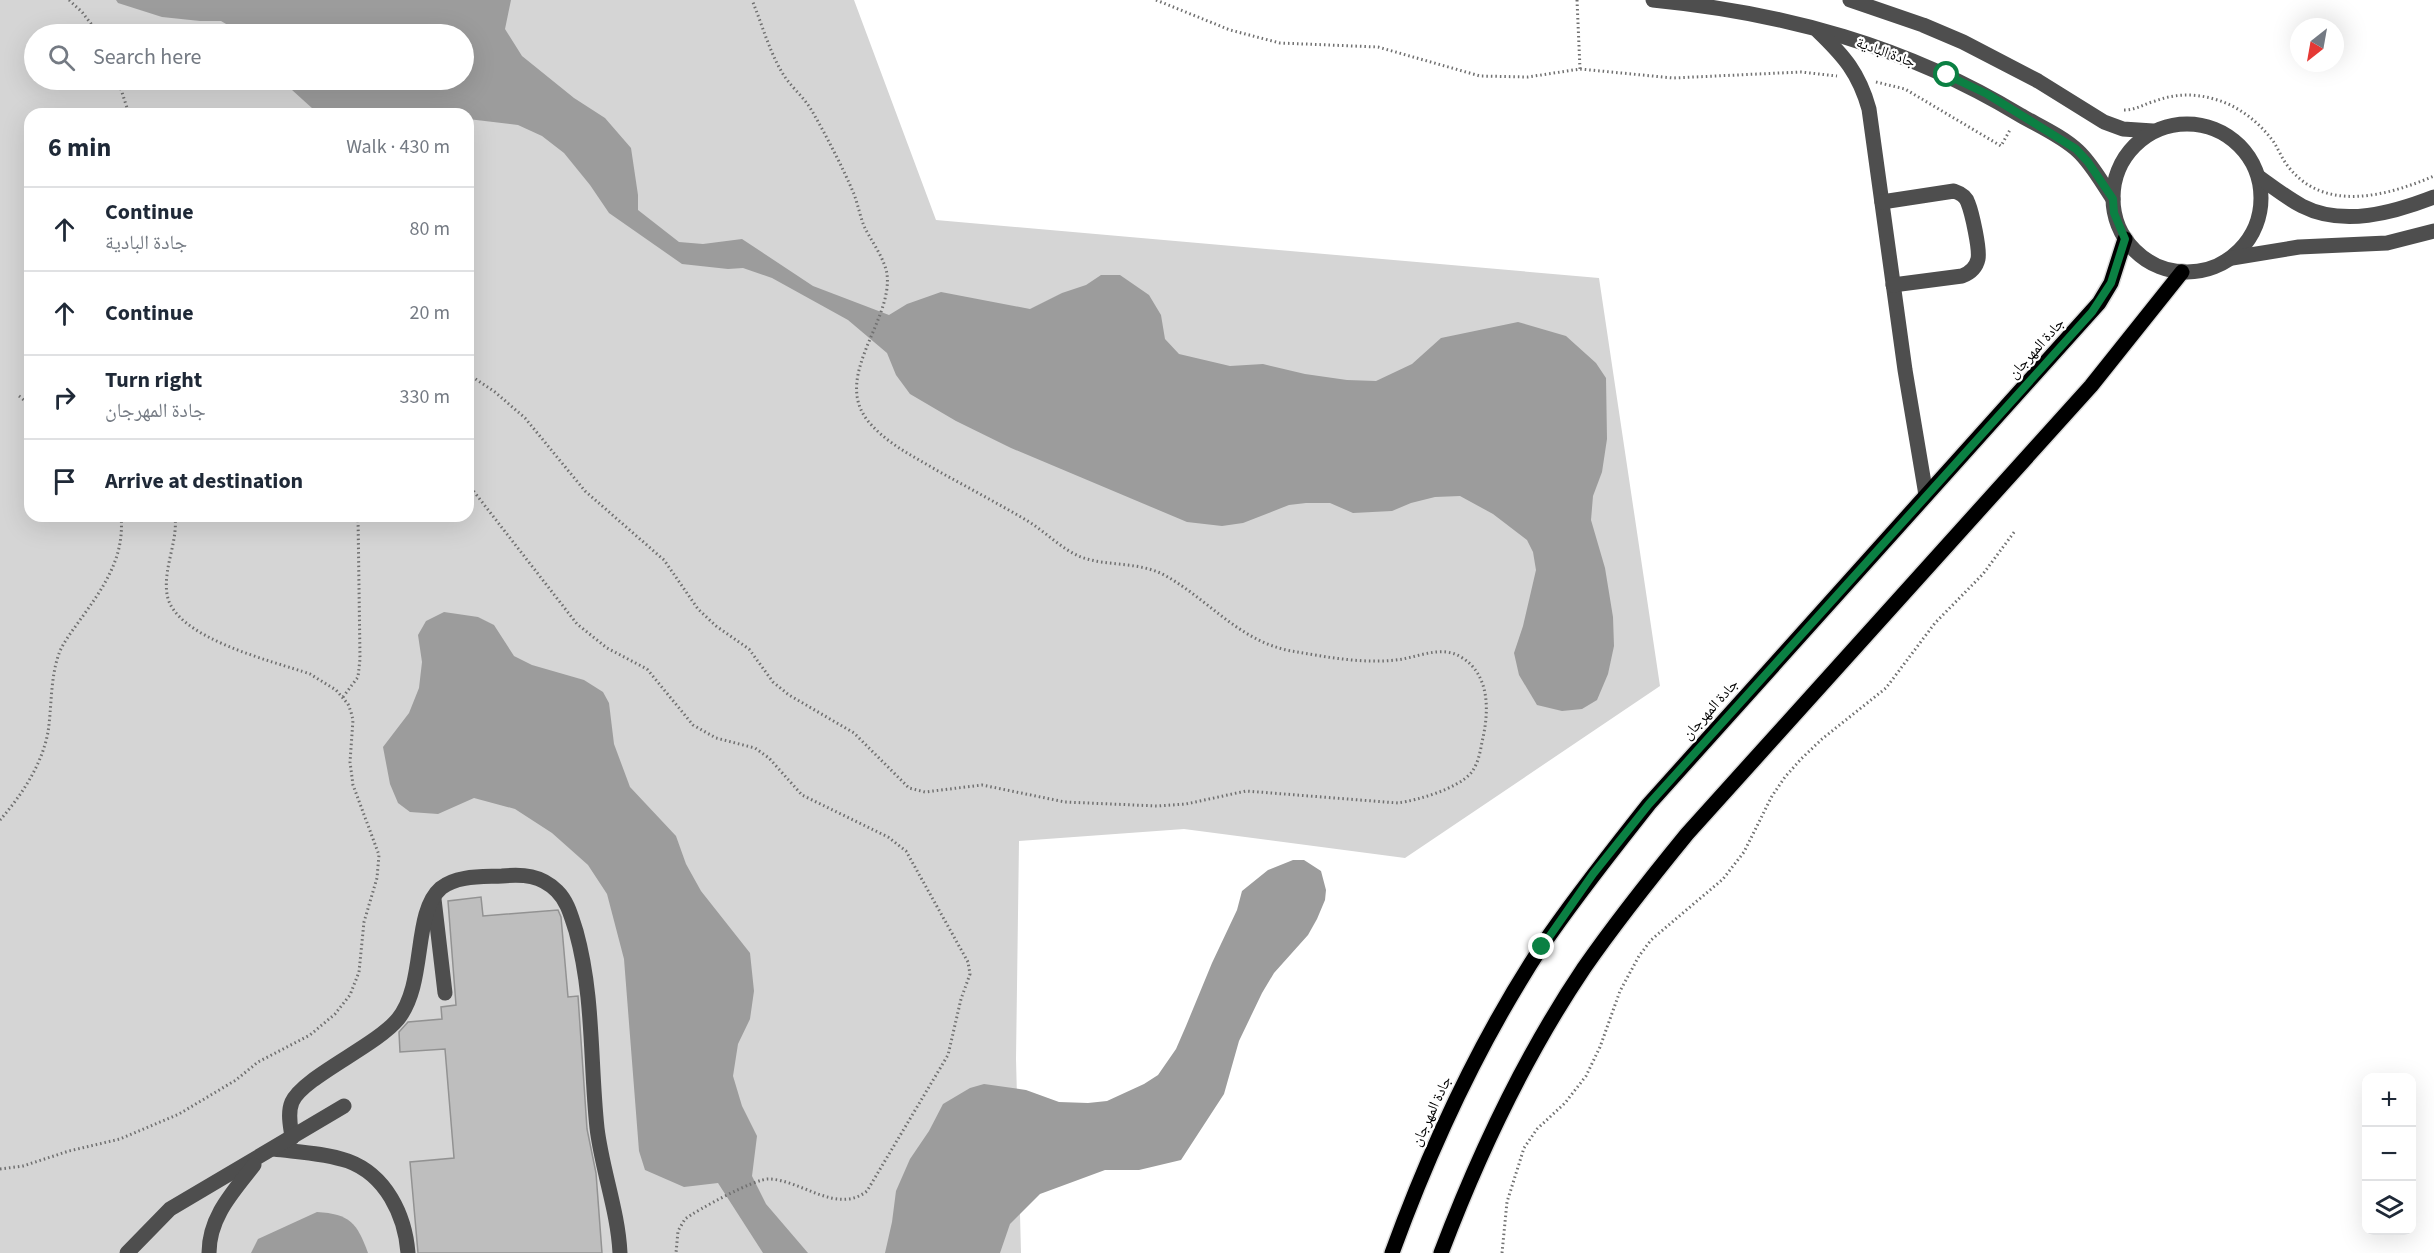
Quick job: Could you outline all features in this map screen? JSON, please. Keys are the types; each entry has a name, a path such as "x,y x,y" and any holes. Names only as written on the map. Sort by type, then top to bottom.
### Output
{"main road":[{"name":"جادة المهرجان","path":"1392,1253 1417,1184 1454,1102 1495,1024 1542,947 1593,874 1649,804 2099,303 2116,272 2125,239"},
{"path":"1442,1253 1464,1194 1499,1116 1539,1041 1584,969 1633,900 1687,834 2091,386 2182,272"}],"street":[{"name":"جادة البادية","path":"1653,0 1736,10 1816,29 1906,58 1987,94 2076,149 2088,162 2113,199"},
{"path":"1850,0 1912,21 1963,42 2038,81 2104,122 2123,129 2153,132"},
{"path":"1816,29 1842,54 1859,78 1873,126 1905,370 1926,495"},
{"path":"2174,124 2195,124 2217,130 2235,141 2250,157 2259,177 2262,195 2260,213 2254,230 2245,246 2232,258 2216,267 2182,272 2165,269 2150,262 2136,252 2125,239 2114,213 2113,199 2119,167 2128,152 2153,132 2174,124"},
{"path":"2259,177 2302,206 2332,216 2349,217 2374,214 2434,197"},
{"path":"1882,202 1958,192 1968,202 1978,254 1976,265 1968,274 1893,285"},
{"path":"2232,258 2299,247 2387,243 2434,231"},
{"path":"292,1138 290,1109 300,1091 382,1034 404,1010 413,989 426,915 434,896 451,882 462,879 523,874 535,876 546,882 564,900 570,911 586,971 597,1129 618,1230 620,1253"},
{"path":"434,896 445,993"},
{"path":"127,1253 170,1209 260,1158 344,1106"},
{"path":"274,1149 333,1157 366,1170 380,1183 400,1215 408,1253"},
{"path":"209,1253 211,1229 216,1216 260,1158"}],"path":[{"path":"69,0 91,24"},
{"path":"474,378 495,392 525,418 579,485 615,519 658,554 669,566 698,609 716,627 749,649 772,682 789,695 854,733 903,784 917,791 933,792 982,785 1065,802 1157,806 1186,804 1246,791 1398,803 1423,798 1463,780 1474,768 1486,723 1487,704 1484,687 1466,660 1442,651 1382,661 1287,650 1267,643 1232,625 1166,576 1157,572 1084,558 1074,553 1035,526 902,450 882,435 863,413 857,396 858,380 866,346 883,302 886,272 864,225 854,195 811,109 782,71 752,0"},
{"path":"1156,0 1230,30 1280,43 1378,46 1480,76 1528,77 1580,69 1673,78 1801,72 1859,78 1905,89 2001,146"},
{"path":"1577,0 1580,69"},
{"path":"121,90 127,108"},
{"path":"2116,108 2133,110 2159,99 2181,95 2214,99 2230,105 2258,124 2272,140 2285,162 2304,183 2335,196 2355,198 2371,195 2404,187 2434,176"},
{"path":"19,396 24,400"},
{"path":"474,492 577,624 607,648 646,669 693,725 716,738 755,748 770,758 802,795 888,837 906,850 968,962 970,974 961,999 948,1055 867,1191 861,1196 844,1200 776,1179 760,1180 685,1219 678,1231 676,1253"},
{"path":"0,820 28,783 42,752 47,735 55,669 60,650 113,569 119,553 121,522"},
{"path":"0,1169 23,1166 69,1151 120,1139 179,1114 236,1080 258,1062 303,1039 343,1005 356,984 360,972 364,922 379,867 376,843 355,797 352,785 350,762 353,720 348,704 323,681 310,674 221,643 199,632 178,616 172,609 166,592 176,534 175,522"},
{"path":"343,697 358,677 360,659 358,522"},
{"path":"1502,1253 1508,1202 1524,1148 1537,1129 1565,1103 1586,1076 1600,1047 1620,992 1639,956 1651,940 1723,879 1744,852 1772,796 1793,768 1837,727 1886,688 1935,623 1983,574 2014,531"}],"shaded area":[{"path":"0,0 854,0 936,220 1599,278 1660,686 1405,858 1184,829 1019,841 1016,1059 1021,1253 0,1253"},
{"path":"116,0 511,0 505,29 522,56 574,98 605,118 631,148 638,210 679,242 703,244 742,239 813,286 889,315 907,304 941,292 1030,309 1062,293 1086,285 1101,275 1120,275 1149,295 1161,315 1165,339 1179,354 1230,366 1263,364 1305,374 1347,380 1376,381 1412,364 1441,338 1518,322 1566,336 1596,363 1606,378 1607,439 1602,472 1593,496 1591,520 1605,568 1613,617 1614,646 1608,674 1597,700 1582,709 1562,711 1537,705 1519,675 1514,653 1536,570 1533,552 1527,540 1493,514 1460,496 1435,497 1392,511 1353,513 1330,503 1306,503 1289,505 1243,523 1222,526 1187,522 1011,448 956,421 910,394 896,375 887,353 848,320 772,278 743,268 728,269 682,264 609,213 564,153 542,136 518,125 474,120 474,108 312,108 292,90 474,90 474,24 226,24 221,21 162,17 118,3"},
{"path":"444,612 478,617 494,625 514,656 532,665 584,680 603,692 609,703 614,744 630,787 676,836 686,864 701,891 750,953 754,991 750,1019 738,1044 733,1076 742,1106 757,1136 752,1176 766,1204 808,1253 763,1253 718,1183 684,1187 645,1170 639,1151 624,959 607,894 588,865 552,833 515,809 474,798 438,814 410,812 398,803 390,784 383,747 409,713 419,688 422,662 418,635 426,621"},
{"path":"1293,860 1304,860 1321,871 1326,890 1325,900 1308,935 1274,973 1262,993 1239,1041 1224,1094 1181,1160 1139,1170 1105,1170 1040,1194 1010,1224 1000,1253 885,1253 896,1191 910,1159 929,1131 943,1104 970,1088 984,1084 1026,1090 1059,1102 1107,1101 1158,1075 1176,1049 1237,910 1242,891 1268,870"},
{"path":"317,1212 337,1215 351,1222 360,1234 368,1253 251,1253 258,1239"}],"building":[{"path":"481,897 483,916 558,910 561,917 568,997 578,996 587,1129 596,1173 602,1253 418,1253 410,1162 454,1158 445,1049 400,1052 399,1032 408,1022 442,1019 441,1007 456,1005 448,901"}],"route":[{"path":"1542,947 1593,874 1649,804 2092,312 2111,283 2125,239 2114,213 2113,199 2088,162 2068,143 1987,94 1947,75"}]}
